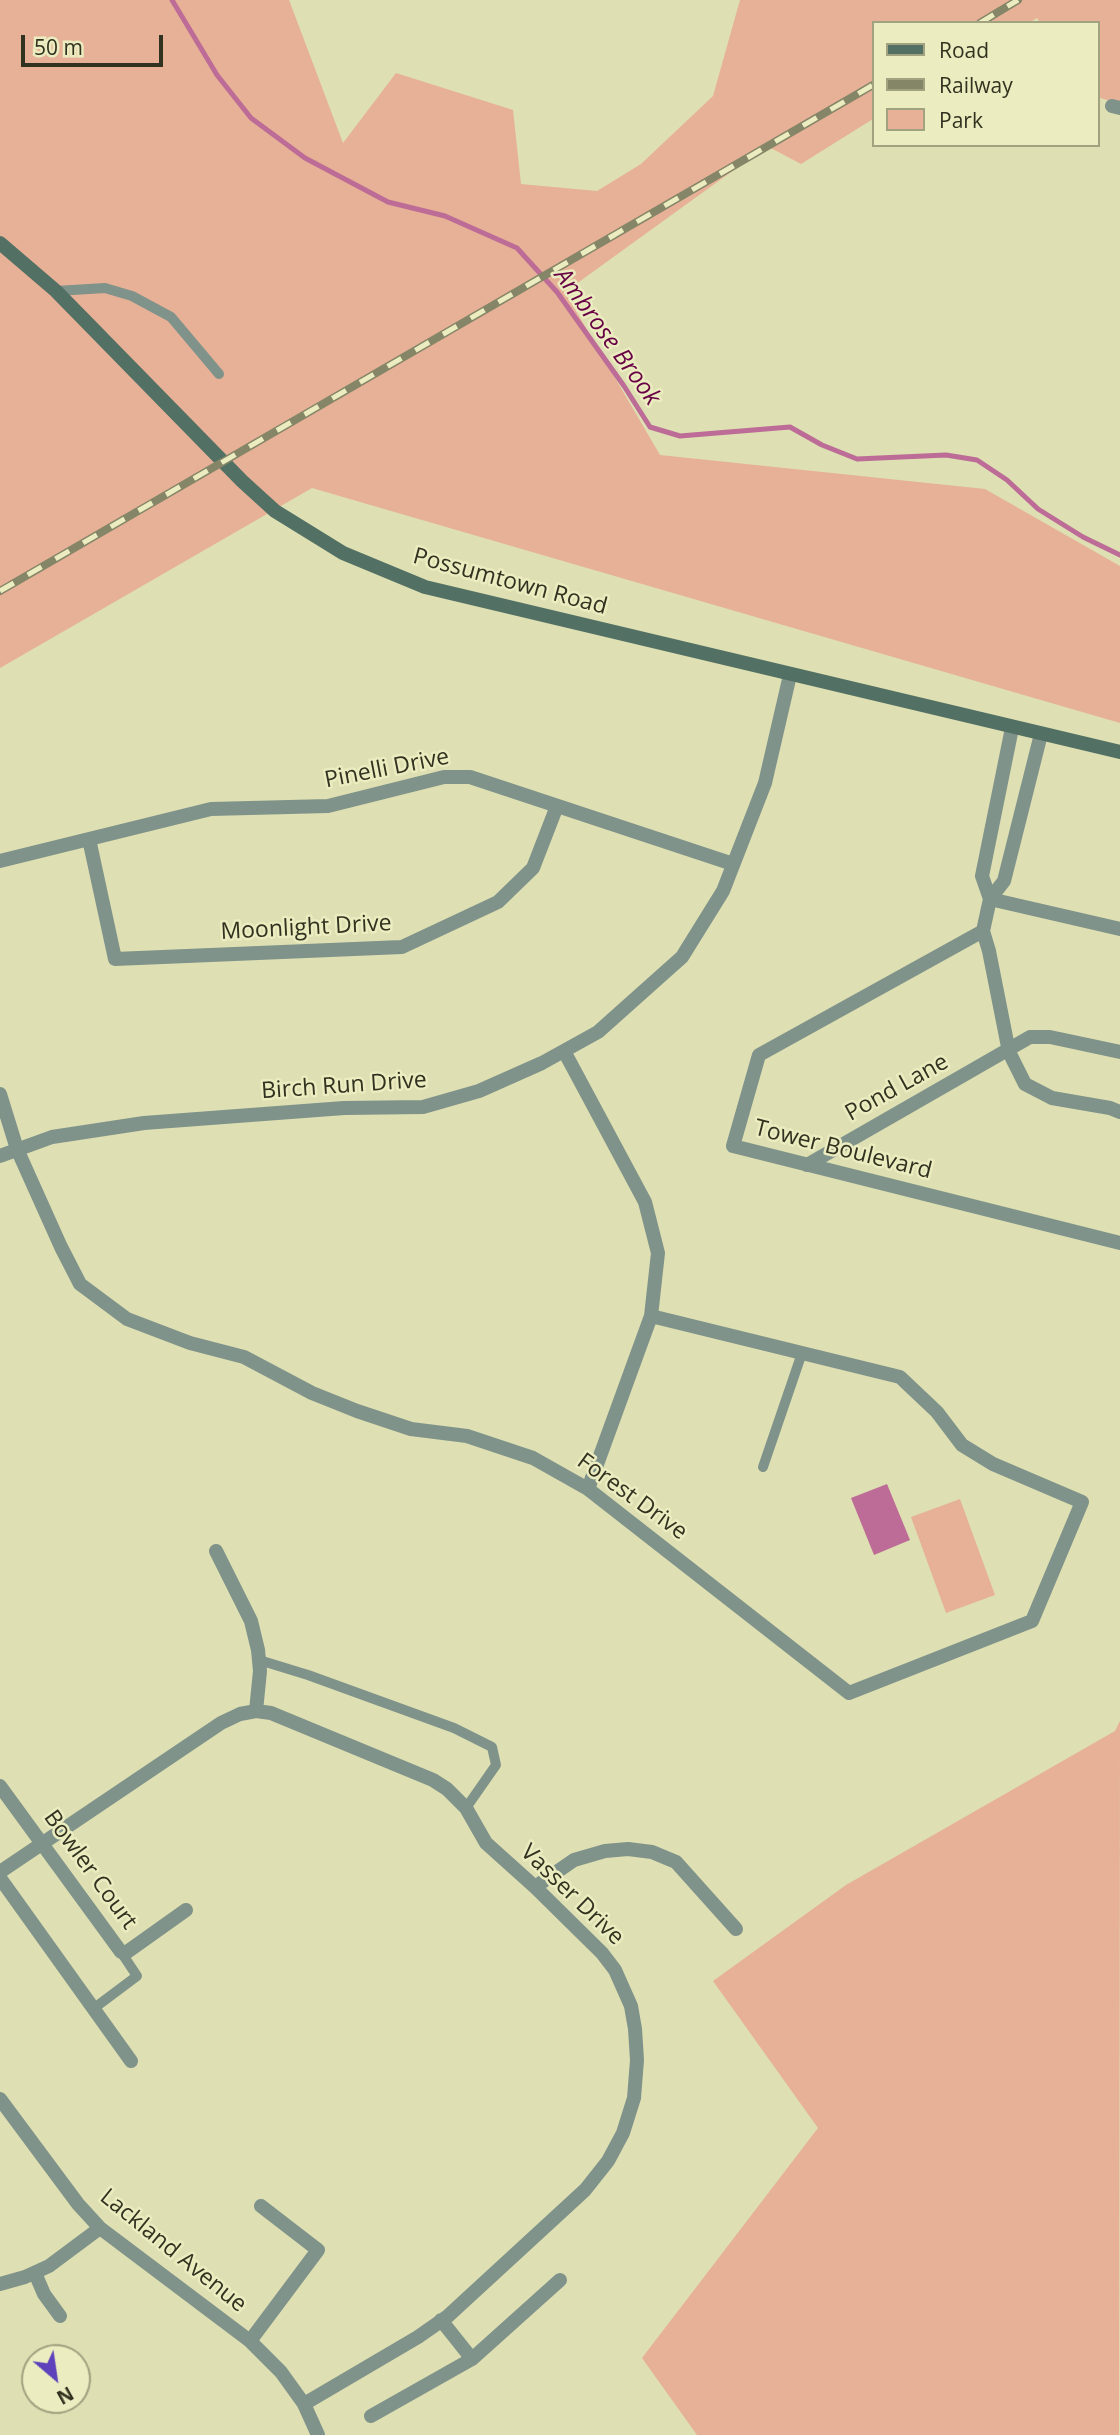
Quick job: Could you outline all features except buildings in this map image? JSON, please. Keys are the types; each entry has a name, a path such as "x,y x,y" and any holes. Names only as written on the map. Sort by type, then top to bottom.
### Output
{"main road":[{"name":"Possumtown Road","path":"0,243 55,291 242,481 275,511 343,553 425,587 1120,752"}],"street":[{"name":"Birch Run Drive","path":"0,1156 52,1137 144,1123 344,1108 423,1107 479,1091 598,1032 682,957 723,891 765,783 790,675"},
{"path":"990,898 982,876 1012,728"},
{"path":"1041,734 1004,881 990,898 983,931 1009,1052 1025,1084 1052,1098 1120,1112"},
{"name":"Pinelli Drive","path":"0,861 211,809 328,806 444,777 470,777 733,864"},
{"name":"Moonlight Drive","path":"89,839 115,959 402,947 498,902 533,869 557,806"},
{"path":"990,898 1120,929"},
{"name":"Tower Boulevard","path":"983,931 759,1055 733,1146 1120,1243"},
{"name":"Pond Lane","path":"807,1165 1009,1052 1030,1037 1051,1037 1120,1052"},
{"path":"564,1051 645,1202 658,1253 651,1316 588,1489"},
{"path":"0,1094 18,1149"},
{"name":"Forest Drive","path":"18,1149 80,1284 127,1320 190,1343 244,1357 312,1393 357,1412 411,1429 467,1436 533,1458 588,1489 849,1693 1032,1621 1082,1502 993,1464 962,1446 937,1412 900,1377 802,1353"},
{"path":"651,1316 802,1353"},
{"path":"0,1872 221,1723 256,1711 260,1671 251,1622 216,1551"},
{"name":"Vasser Drive","path":"256,1711 271,1713 447,1788 466,1808 486,1843 602,1953 615,1970 631,2006 635,2029 637,2060 634,2098 623,2133 608,2161 586,2190 441,2320 418,2337 304,2404"},
{"name":"Bowler Court","path":"0,1786 121,1952 127,1952 186,1910"},
{"path":"535,1887 574,1860 606,1851 628,1849 652,1852 676,1862 736,1929"},
{"path":"0,1878 131,2061"},
{"name":"Lackland Avenue","path":"1,2103 78,2204 100,2228 250,2341 281,2372 304,2404 318,2435"},
{"path":"250,2341 318,2250 261,2206"},
{"path":"0,2284 49,2266 100,2228"},
{"path":"35,2273 44,2294 60,2316"},
{"path":"370,2416 472,2359 560,2280"},
{"path":"441,2320 472,2359"}],"lane":[{"path":"55,291 105,288 132,296 171,317 219,374"},
{"path":"763,1467 802,1353"},
{"path":"259,1660 454,1728 492,1747 496,1765 466,1808"},
{"path":"93,2008 137,1976 121,1952"}],"green space":[{"path":"0,0 289,0 343,143 396,73 513,110 521,184 597,191 641,164 713,96 740,0 1120,0 1120,104 1099,98 1099,21 1039,21 1037,18 1032,21 872,21 872,120 801,164 767,146 565,292 660,455 985,489 1120,566 1120,723 312,488 0,668"},
{"path":"960,1499 995,1595 946,1613 911,1517"},
{"path":"1120,1721 1119,2435 697,2435 642,2358 818,2128 713,1981 846,1885 1115,1731"}],"shaded area":[{"path":"887,1484 910,1540 874,1555 851,1498"}],"waterway":[{"name":"Ambrose Brook","path":"172,0 217,75 251,118 305,158 388,202 445,216 517,248 557,292 650,427 680,436 790,427 822,445 857,459 946,455 977,460 1007,480 1038,509 1083,537 1120,555"}],"railway":[{"path":"983,21 1018,0"},
{"path":"0,591 872,86"}]}
